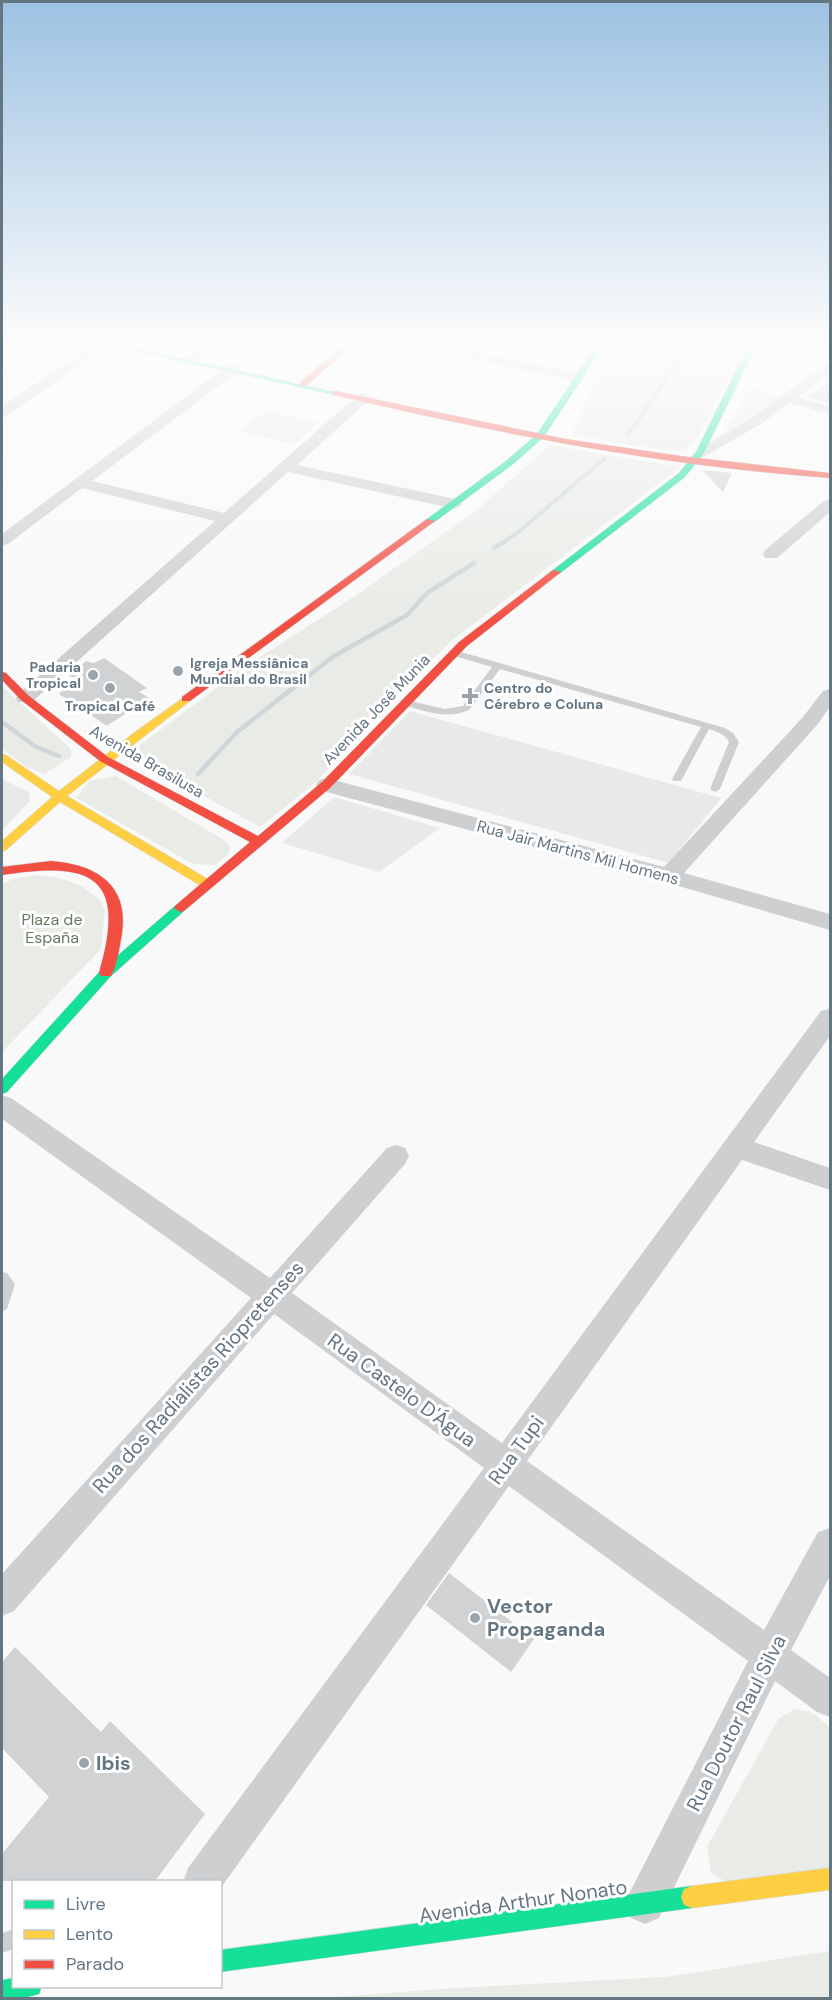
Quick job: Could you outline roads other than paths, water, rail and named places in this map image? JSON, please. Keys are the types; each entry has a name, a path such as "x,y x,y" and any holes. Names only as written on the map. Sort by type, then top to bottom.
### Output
{"main road":[{"path":"2,848 58,796 104,759 455,504 538,437"},
{"path":"550,437 831,476"},
{"name":"Avenida José Munia","path":"2,1088 106,973 257,841 326,785 454,653 682,475 698,457 708,437"},
{"name":"Avenida Brasilusa","path":"2,675 25,698 104,759 257,841"},
{"path":"2,757 58,796 207,884"},
{"path":"2,871 33,864 50,864 80,870 103,883 113,896 117,915 106,973"},
{"path":"2,1073 21,1067"},
{"name":"Avenida Arthur Nonato","path":"222,1961 831,1879"},
{"path":"2,1991 19,1988"}],"street":[{"path":"2,541 141,437"},
{"path":"25,698 320,437"},
{"path":"698,457 731,437"},
{"path":"286,467 455,504"},
{"path":"80,483 228,519"},
{"path":"771,554 831,504"},
{"path":"669,876 831,695"},
{"path":"810,721 831,725"},
{"name":"Rua Jair Martins Mil Homens","path":"326,785 669,876 831,922"},
{"name":"Rua Tupi","path":"203,1880 831,1018"},
{"name":"Rua Castelo D'Água","path":"2,1105 271,1295 831,1699"},
{"path":"736,1147 831,1179"},
{"name":"Rua dos Radialistas Riopretenses","path":"2,1599 396,1156"},
{"name":"Rua Doutor Raul Silva","path":"645,1904 769,1655 831,1544"}],"lane":[{"path":"454,653 707,725 730,735 734,742 715,789"},
{"path":"406,703 451,713 460,711 466,708 498,665"},
{"path":"677,779 707,725"},
{"path":"2,1278 8,1284 2,1304"}],"waterway":[{"path":"499,545 516,534 604,459"},
{"path":"494,548 502,543"},
{"path":"198,774 237,732 334,656 407,615 427,593 474,563"},
{"path":"2,722 36,747 59,756"}],"place":[{"name":"Igreja Messiânica Mundial do Brasil","path":"178,671"},
{"name":"Padaria Tropical","path":"93,675"},
{"name":"Tropical Café","path":"110,688"},
{"name":"Centro do Cérebro e Coluna","path":"470,696"},
{"name":"Vector Propaganda","path":"475,1618"},
{"name":"Ibis","path":"84,1763"}],"park label":[{"name":"Plaza de España","path":"52,928"}]}
